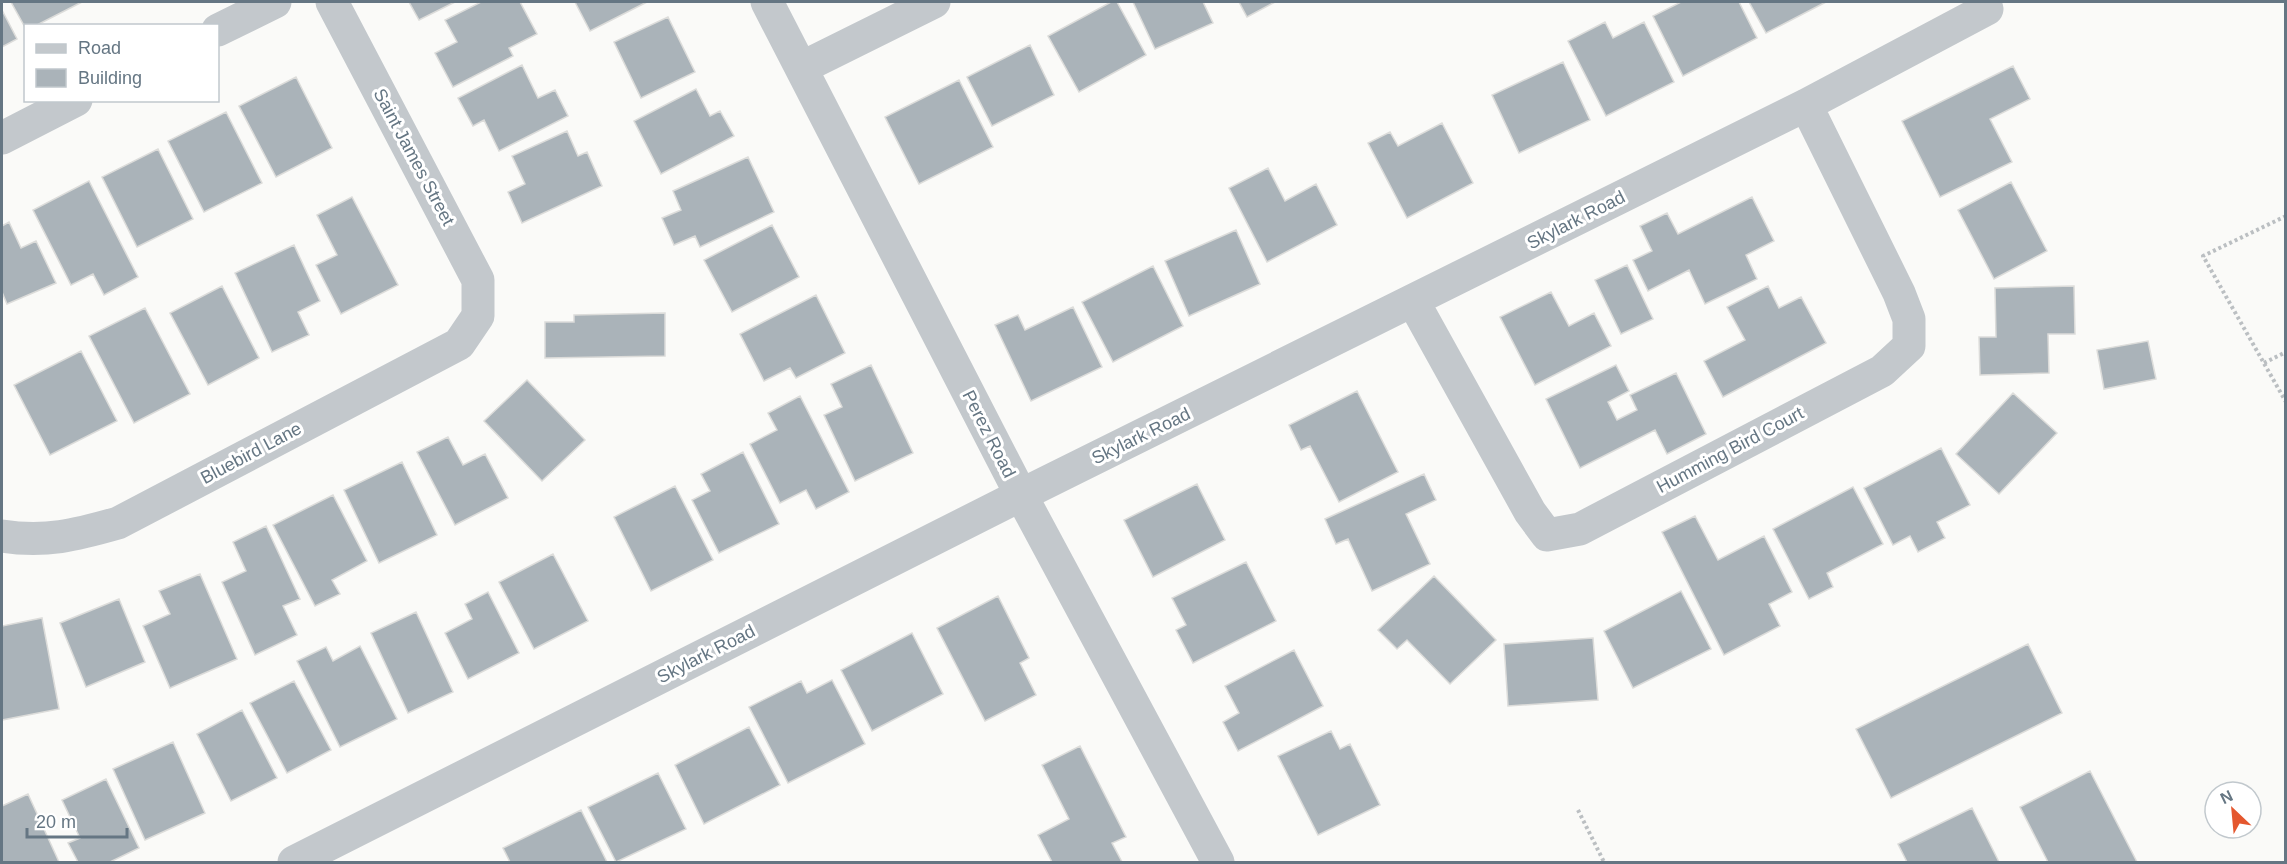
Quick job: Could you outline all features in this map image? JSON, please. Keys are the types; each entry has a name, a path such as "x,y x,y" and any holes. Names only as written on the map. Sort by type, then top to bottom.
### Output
{"street":[{"path":"219,30 275,2"},
{"name":"Saint James Street","path":"332,2 478,280 478,316"},
{"name":"Perez Road","path":"767,2 1021,495 1218,862"},
{"path":"801,68 934,2"},
{"name":"Skylark Road","path":"294,862 1021,495 1806,105 1987,9"},
{"path":"2,138 72,102"},
{"name":"Humming Bird Court","path":"1413,301 1536,520 1547,535 1580,529 1882,371 1909,346 1909,319 1899,293 1806,105"},
{"name":"Bluebird Lane","path":"2,536 25,539 75,536 118,523 459,344 478,316"}],"path":[{"path":"2286,216 2203,256 2286,402"},
{"path":"2264,363 2286,352"},
{"path":"1578,810 1604,862"}],"building":[{"path":"11,2 82,2 39,24 24,25"},
{"path":"409,2 455,2 419,20"},
{"path":"481,2 520,2 537,34 509,48 513,56 453,87 435,53 457,42 445,20"},
{"path":"575,2 647,2 590,31"},
{"path":"1111,2 1117,2 1146,55 1079,92 1048,36"},
{"path":"1133,2 1203,2 1213,23 1155,49"},
{"path":"1239,2 1275,2 1247,17"},
{"path":"1681,2 1739,2 1757,38 1683,76 1653,16"},
{"path":"1749,2 1826,2 1766,33"},
{"path":"2,10 17,39 2,47"},
{"path":"668,17 695,72 641,98 614,42"},
{"path":"1605,22 1613,38 1644,22 1674,82 1606,116 1568,41"},
{"path":"1030,45 1054,95 992,126 967,77"},
{"path":"1563,62 1590,120 1519,153 1492,95"},
{"path":"522,65 538,98 555,90 568,116 499,151 484,120 473,126 458,98"},
{"path":"2013,66 2030,99 1990,119 2012,162 1940,197 1902,121"},
{"path":"296,77 332,148 276,177 239,106"},
{"path":"959,80 993,147 919,184 885,117"},
{"path":"696,89 710,116 720,111 734,136 661,174 634,121"},
{"path":"226,112 262,183 204,212 168,141"},
{"path":"1442,123 1473,183 1407,218 1368,143 1390,132 1398,146"},
{"path":"567,131 578,156 587,152 602,186 522,223 508,192 525,184 512,156"},
{"path":"158,149 193,219 137,247 102,177"},
{"path":"748,157 774,212 700,247 695,236 674,245 662,218 681,210 673,191"},
{"path":"1268,168 1285,201 1316,184 1337,225 1267,262 1229,188"},
{"path":"89,181 138,277 104,295 93,274 71,285 33,210"},
{"path":"2011,182 2047,251 1994,279 1958,210"},
{"path":"352,197 398,285 341,314 316,265 337,255 317,215"},
{"path":"1752,197 1774,241 1746,255 1757,279 1705,304 1689,270 1648,291 1633,260 1652,251 1640,226 1667,213 1678,234"},
{"path":"9,222 21,248 36,241 56,283 7,304 2,292 2,226"},
{"path":"772,225 799,277 732,312 704,260"},
{"path":"1236,230 1260,284 1189,316 1165,261"},
{"path":"294,245 320,301 298,312 309,335 272,352 235,273"},
{"path":"1627,265 1653,319 1621,334 1595,280"},
{"path":"1153,266 1183,326 1113,362 1082,302"},
{"path":"222,286 259,358 208,385 170,313"},
{"path":"1768,286 1779,308 1801,297 1826,343 1723,397 1704,361 1745,340 1727,307"},
{"path":"2074,286 2075,334 2048,334 2049,373 1980,375 1979,337 1996,337 1995,288"},
{"path":"1551,292 1569,326 1594,313 1611,346 1535,385 1500,317"},
{"path":"816,295 845,353 796,378 790,368 764,381 740,334"},
{"path":"1073,307 1102,367 1031,401 995,325 1018,315 1025,330"},
{"path":"145,308 190,394 134,423 89,336"},
{"path":"665,313 665,356 545,358 545,322 574,322 574,315"},
{"path":"2148,341 2156,379 2104,389 2097,350"},
{"path":"81,351 117,421 50,455 14,385"},
{"path":"871,365 913,453 855,481 824,415 842,407 831,384"},
{"path":"1616,365 1629,391 1608,402 1617,420 1637,410 1630,395 1676,373 1706,434 1667,454 1655,430 1580,468 1546,399"},
{"path":"527,380 585,440 542,481 484,421"},
{"path":"1357,391 1398,472 1339,502 1310,446 1301,450 1289,425"},
{"path":"2013,393 2057,433 1999,494 1956,454"},
{"path":"800,396 849,492 816,509 806,490 780,503 750,444 777,430 768,413"},
{"path":"448,437 463,465 485,454 508,498 455,525 417,452"},
{"path":"1941,448 1970,505 1937,522 1945,538 1918,552 1910,536 1893,545 1864,488"},
{"path":"743,452 779,524 719,553 692,500 710,491 701,474"},
{"path":"402,462 437,535 379,563 344,490"},
{"path":"1424,474 1436,500 1406,514 1430,564 1372,591 1348,539 1336,544 1325,519"},
{"path":"1197,484 1225,540 1153,577 1124,520"},
{"path":"675,486 713,560 651,591 614,517"},
{"path":"1853,487 1883,544 1827,573 1833,587 1809,599 1773,529"},
{"path":"333,495 367,561 332,580 340,594 315,606 273,525"},
{"path":"1695,516 1718,560 1764,536 1792,592 1769,604 1780,626 1724,655 1662,532"},
{"path":"266,526 300,599 283,606 297,635 255,655 222,582 246,571 233,542"},
{"path":"553,554 588,621 534,649 499,582"},
{"path":"1246,562 1276,621 1193,663 1176,630 1186,625 1172,598"},
{"path":"200,574 237,659 170,688 143,626 170,614 159,591"},
{"path":"1434,576 1496,640 1450,684 1407,640 1397,649 1378,630"},
{"path":"1681,591 1711,649 1633,688 1604,631"},
{"path":"488,592 519,653 468,679 445,633 472,619 465,604"},
{"path":"998,596 1029,658 1020,663 1036,695 985,721 937,628"},
{"path":"119,599 145,662 86,687 60,623"},
{"path":"416,612 453,692 408,713 371,633"},
{"path":"42,618 59,709 2,720 2,626"},
{"path":"912,633 943,694 872,731 841,670"},
{"path":"1593,638 1598,700 1508,706 1504,644"},
{"path":"2028,644 2062,713 1891,798 1856,729"},
{"path":"360,646 397,719 340,747 297,661 326,647 333,661"},
{"path":"1294,650 1323,706 1238,751 1223,722 1239,713 1225,686"},
{"path":"832,680 865,744 788,783 749,707 801,681 807,693"},
{"path":"294,681 331,750 287,773 250,703"},
{"path":"242,710 277,778 231,801 197,734"},
{"path":"749,727 780,785 704,824 675,765"},
{"path":"1331,731 1340,749 1350,744 1380,805 1318,835 1278,756"},
{"path":"173,742 205,813 145,840 113,769"},
{"path":"1080,746 1126,837 1112,843 1122,862 1052,862 1038,835 1069,819 1042,765"},
{"path":"2090,771 2137,862 2048,862 2020,807"},
{"path":"658,773 686,829 616,862 588,807"},
{"path":"106,779 139,848 110,862 78,862 68,843 80,838 62,800"},
{"path":"28,794 59,862 2,862 2,806"},
{"path":"1972,808 1999,862 1907,862 1898,844"},
{"path":"581,810 607,862 510,862 503,848"}]}
